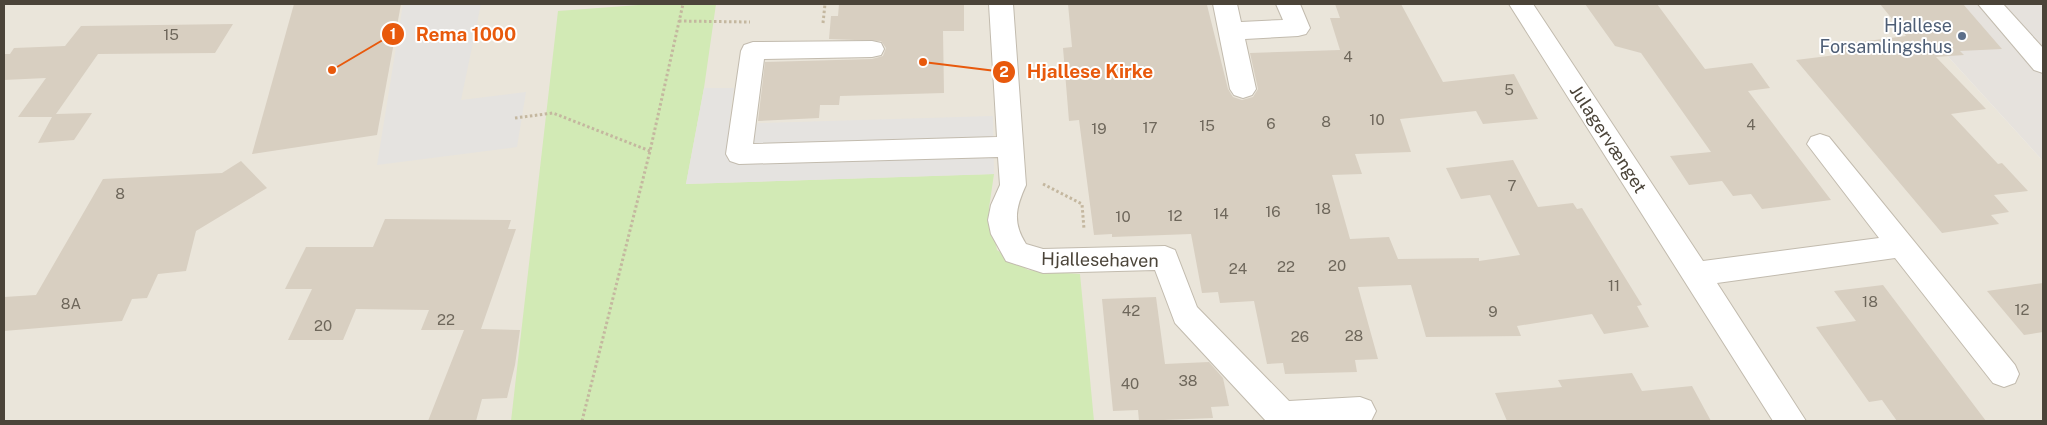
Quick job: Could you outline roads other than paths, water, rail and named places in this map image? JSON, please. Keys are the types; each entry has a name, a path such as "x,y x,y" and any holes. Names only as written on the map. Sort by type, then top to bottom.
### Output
{"street":[{"name":"Hjallesehaven","path":"1001,4 1012,185 1001,211 1005,236 1016,253 1043,261 1165,258 1185,314 1282,416 1360,411"},
{"path":"1225,4 1242,89"},
{"path":"1231,31 1298,28 1288,4"},
{"name":"Julagervænget","path":"1521,4 1790,421"},
{"path":"1990,4 2043,64"},
{"path":"872,48 753,51 739,154 1010,157"},
{"path":"1820,144 2004,374"},
{"path":"1696,274 1901,246"}],"place":[{"name":"Hjallese Forsamlingshus","path":"1962,36"},
{"name":"Hjallese Kirke","path":"923,62"},
{"name":"Rema 1000","path":"332,70"}]}
